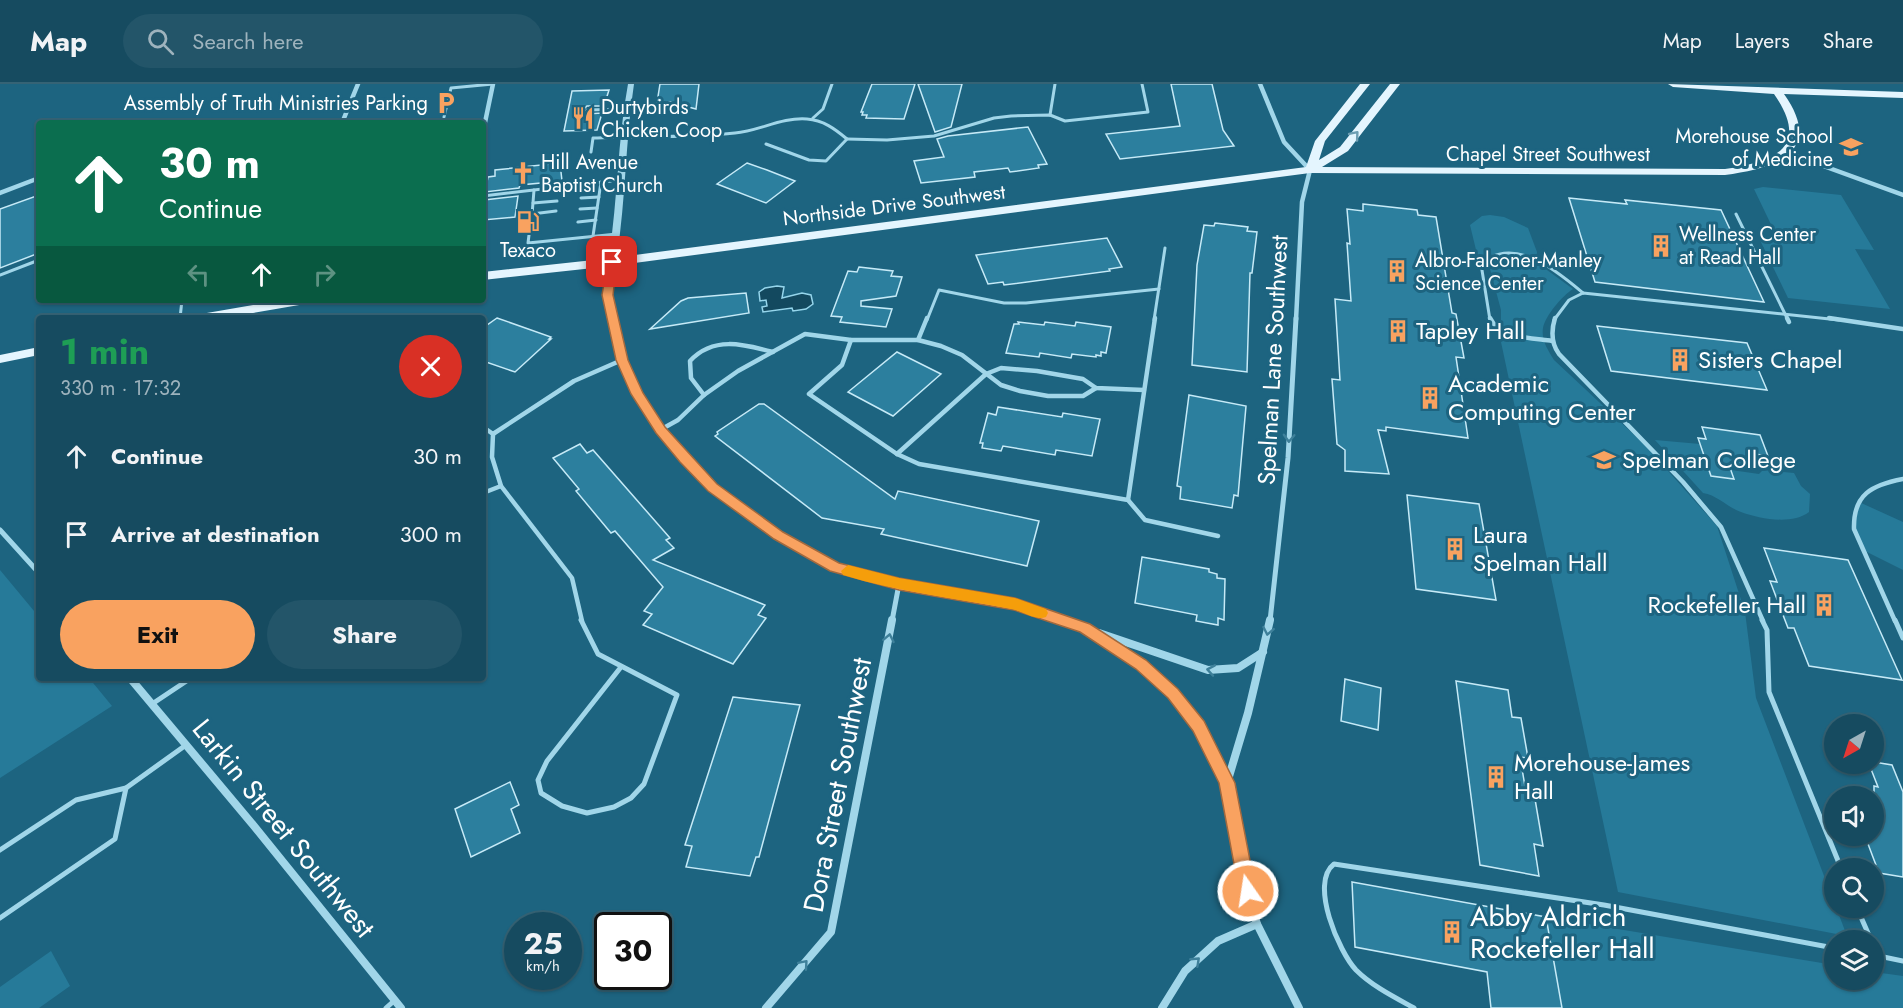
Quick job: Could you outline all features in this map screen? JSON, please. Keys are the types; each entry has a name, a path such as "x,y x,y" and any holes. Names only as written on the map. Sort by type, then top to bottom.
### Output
{"main road":[{"path":"1310,171 1320,141 1365,84"},
{"name":"Northside Drive Southwest","path":"486,276 612,262 1310,171 1344,149 1395,84"},
{"path":"1673,84 1777,91 1903,95"},
{"path":"1777,91 1791,114 1795,126 1794,140 1785,152"},
{"name":"Chapel Street Southwest","path":"1310,171 1714,173 1758,166 1785,152"},
{"path":"215,315 270,303"},
{"path":"0,359 36,352"}],"street":[{"path":"343,120 358,84"},
{"path":"486,120 493,84"},
{"path":"631,84 622,137 617,234 607,295 622,360 637,394 660,430 684,459 712,487 778,536 835,567 899,584 1015,604 1208,670 1226,673 1240,668 1263,652"},
{"path":"1260,84 1284,142 1310,171"},
{"path":"1785,152 1903,195"},
{"name":"Spelman Lane Southwest","path":"1299,1008 1257,924 1243,874 1227,783 1269,630 1288,458 1302,202 1310,171"},
{"path":"0,193 36,179"},
{"path":"0,530 36,570"},
{"name":"Dora Street Southwest","path":"766,1008 831,932 899,584"},
{"path":"1085,628 1141,664 1173,693 1198,726 1227,783"},
{"name":"Larkin Street Southwest","path":"133,681 401,1008"},
{"path":"1162,1008 1185,971 1218,941 1257,924"}],"lane":[{"path":"444,117 451,88 493,84"},
{"path":"813,118 823,108 832,84"},
{"path":"1050,115 1055,84"},
{"path":"766,144 809,160 826,161 847,139 914,139 934,136 994,118 1050,115 1065,121 1148,112 1142,84"},
{"path":"587,110 626,109"},
{"path":"591,152 593,138 736,133 752,131 782,121 813,118 839,130 847,139"},
{"path":"486,196 620,180"},
{"path":"593,236 601,182"},
{"path":"534,190 532,215 556,212"},
{"path":"580,198 599,196"},
{"path":"533,203 557,201"},
{"path":"580,209 597,207"},
{"path":"1736,214 1789,322"},
{"path":"578,222 596,220"},
{"path":"530,227 528,243 617,234"},
{"path":"1128,500 1165,248"},
{"path":"1552,341 1524,338 1506,332 1490,321 1481,264 1487,258 1498,254 1535,258 1548,264 1583,293"},
{"path":"0,275 36,261"},
{"path":"918,340 939,290 1004,303 1026,303 1159,289"},
{"path":"1837,858 1769,692 1767,630 1721,527 1683,482 1564,360 1552,341 1555,318 1562,306 1570,297 1583,293 1785,313 1903,328"},
{"path":"660,430 678,420 704,395 805,334 851,340 918,340 962,355 1001,385 1047,396 1083,396 1096,388"},
{"path":"851,340 850,352 844,363 828,380 809,394 897,454 919,464 1128,500 1145,520 1218,536"},
{"path":"704,395 691,378 690,361 695,353 712,344 739,343 773,352"},
{"path":"493,434 574,381 622,360"},
{"path":"897,454 986,374 1001,368 1037,371 1083,379 1096,388 1144,390"},
{"path":"486,429 493,434"},
{"path":"493,434 492,457 501,486 572,578 581,619 598,654 677,694 644,784 631,798 614,807 587,813 562,806 541,793 538,780 547,761 621,667"},
{"path":"1903,479 1882,483 1865,493 1852,514 1854,529 1903,638"},
{"path":"486,491 501,486"},
{"path":"152,704 186,681"},
{"path":"0,850 76,800 126,788 186,745"},
{"path":"0,918 115,838 126,788"},
{"path":"1414,1008 1366,978 1354,968 1344,951 1327,914 1325,884 1330,867 1334,864 1604,905 1824,946"},
{"path":"1884,957 1903,961"},
{"path":"386,1008 395,1000"}],"shaded area":[{"path":"1763,187 1841,195 1874,250 1855,249 1890,309 1788,298 1759,238 1778,239 1754,189"},
{"path":"1482,216 1504,217 1528,228 1537,252 1536,262 1573,289 1555,306 1544,323 1544,341 1554,360 1645,445 1717,526 1745,612 1756,698 1824,876 1824,918 1840,918 1845,930 1824,932 1618,892 1501,342 1501,310 1490,269 1477,254 1470,225"},
{"path":"784,287 782,298 802,293 811,295 813,304 806,309 793,311 792,308 763,312 762,307 767,306 766,300 760,301 759,292 765,288"},
{"path":"1655,440 1700,444 1711,476 1734,479 1731,470 1759,474 1763,470 1794,473 1801,486 1810,494 1809,512 1794,518 1776,520 1736,510 1713,496 1703,493"},
{"path":"1859,502 1903,522 1903,570 1863,550 1854,520"},
{"path":"0,570 36,613 36,681 91,681 112,706 0,778"},
{"path":"1546,917 1824,963 1824,990 1884,990 1884,973 1903,976 1903,1008 1562,1008"},
{"path":"51,951 70,986 39,1008 0,1008 0,987"}],"building":[{"path":"660,84 699,84 696,109 670,102 657,103"},
{"path":"872,84 915,84 904,119 866,118 867,115 862,115 863,112 861,112"},
{"path":"918,84 962,84 951,127 935,132"},
{"path":"1171,84 1212,84 1223,130 1234,146 1120,159 1106,134 1180,126"},
{"path":"609,90 604,106 587,106 584,109 586,114 602,113 597,130 564,131 572,91"},
{"path":"1028,127 1047,164 1038,165 1039,168 1010,172 1008,168 974,172 975,177 921,183 914,161 944,157 937,139"},
{"name":"Hill Avenue Baptist Church","path":"560,163 562,181 520,185 519,188 486,192 488,177 495,176 495,170"},
{"path":"747,163 795,181 766,203 717,184"},
{"path":"36,196 36,254 0,268 0,209"},
{"path":"518,196 515,217 486,220 486,200"},
{"name":"Wellness Center at Read Hall","path":"1569,198 1627,204 1625,200 1721,210 1764,302 1595,282"},
{"path":"1363,204 1417,210 1418,215 1436,217 1452,313 1456,314 1464,358 1456,357 1468,438 1386,427 1386,431 1378,430 1389,474 1345,471 1345,450 1337,444 1332,379 1340,380 1335,299 1351,301 1347,209 1363,211"},
{"path":"1215,223 1248,227 1247,231 1257,232 1252,273 1250,273 1247,372 1192,365 1197,265 1204,225 1214,226"},
{"path":"1107,238 1122,267 1109,269 1110,271 1004,285 1003,282 988,284 976,255"},
{"path":"859,267 893,271 891,276 902,277 896,296 861,301 861,306 892,309 886,327 840,322 842,317 831,316 848,271 857,272"},
{"path":"746,293 749,313 650,329 681,301 688,298"},
{"path":"497,318 551,337 549,339 551,339 515,372 486,362 486,326"},
{"path":"1018,322 1044,325 1045,322 1075,326 1076,322 1111,327 1106,353 1101,352 1101,356 1096,355 1096,357 1072,354 1071,358 1040,353 1039,357 1006,353 1014,324 1019,324"},
{"name":"Sisters Chapel","path":"1597,326 1747,343 1767,390 1611,371"},
{"path":"897,352 941,374 893,416 848,392"},
{"path":"1189,395 1246,406 1238,496 1234,495 1232,508 1180,499 1181,487 1177,486"},
{"path":"759,404 764,404 895,499 898,491 1039,521 1027,566 881,534 884,529 822,518 715,436 717,432"},
{"path":"998,407 1062,417 1063,413 1100,419 1092,456 1056,450 1055,455 1003,446 1001,451 982,448 983,443 980,443 988,413 996,415"},
{"path":"1702,427 1760,435 1768,456 1748,453 1753,468 1729,465 1734,479 1711,476 1698,438 1706,439"},
{"path":"580,444 587,453 593,450 670,538 666,540 674,548 653,560 765,605 758,615 766,618 733,664 643,625 652,614 644,611 663,587 615,531 611,533 576,491 579,489 553,458"},
{"name":"Laura Spelman Hall","path":"1407,495 1479,504 1496,600 1416,589"},
{"name":"Rockefeller Hall","path":"1764,548 1848,560 1902,680 1809,666 1794,628 1788,628 1770,581 1777,582"},
{"path":"1142,557 1209,569 1209,572 1217,574 1217,578 1225,579 1224,620 1218,618 1218,625 1196,621 1197,615 1135,603"},
{"path":"1345,679 1381,688 1378,730 1341,721"},
{"name":"Morehouse-James Hall","path":"1456,681 1508,690 1512,717 1521,718 1528,758 1520,757 1527,798 1535,799 1543,846 1534,844 1539,876 1480,865"},
{"path":"733,697 800,705 759,857 756,857 750,876 686,867 692,846 685,845"},
{"path":"1884,764 1892,765 1903,792 1903,877 1884,874 1884,858 1873,858 1869,846 1884,846 1884,786 1878,786 1873,774 1884,774"},
{"path":"510,782 519,805 511,809 520,833 471,857 455,809"},
{"name":"Abby Aldrich Rockefeller Hall","path":"1352,882 1546,917 1562,1008 1491,1008 1487,972 1355,947"}],"slow traffic":[{"path":"848,571 899,584 1015,604 1041,613"}],"place":[{"name":"Assembly of Truth Ministries Parking","path":"446,103"},
{"name":"Durtybirds Chicken Coop","path":"583,118"},
{"name":"Morehouse School of Medicine","path":"1851,147"},
{"name":"Hill Avenue Baptist Church","path":"523,173"},
{"name":"Texaco","path":"528,222"},
{"name":"Wellness Center at Read Hall","path":"1661,246"},
{"name":"Albro-Falconer-Manley Science Center","path":"1397,271"},
{"name":"Tapley Hall","path":"1398,331"},
{"name":"Sisters Chapel","path":"1680,360"},
{"name":"Academic Computing Center","path":"1430,398"},
{"name":"Spelman College","path":"1604,460"},
{"name":"Laura Spelman Hall","path":"1455,549"},
{"name":"Rockefeller Hall","path":"1824,605"},
{"name":"Morehouse-James Hall","path":"1496,777"},
{"name":"Abby Aldrich Rockefeller Hall","path":"1452,932"}],"route":[{"path":"612,262 607,295 622,360 637,394 660,430 684,459 712,487 778,536 835,567 899,584 1015,604 1085,628 1141,664 1173,693 1198,726 1227,783 1248,891"}]}
